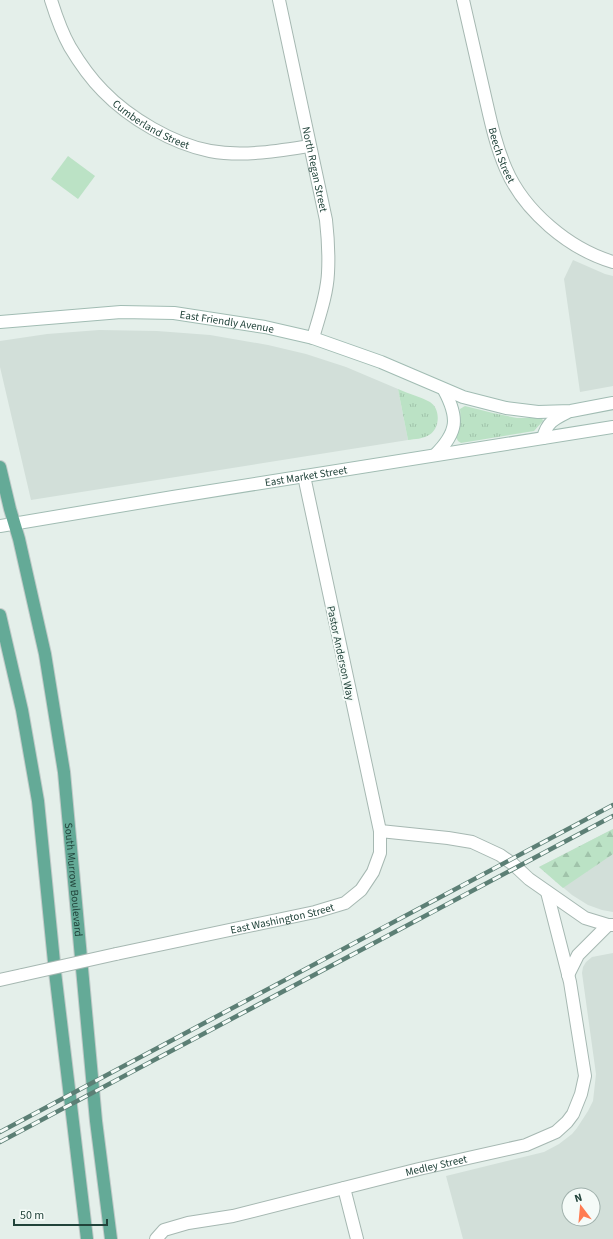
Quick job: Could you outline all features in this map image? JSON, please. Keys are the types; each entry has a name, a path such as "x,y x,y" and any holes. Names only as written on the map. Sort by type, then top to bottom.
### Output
{"main road":[{"name":"South Murrow Boulevard","path":"0,467 45,654 64,772 96,1122 111,1239"},
{"path":"0,615 22,710 38,801 55,972 87,1239"}],"street":[{"name":"Cumberland Street","path":"51,0 56,18 70,47 103,91 126,110 155,130 187,144 210,151 267,153 309,146"},
{"name":"North Regan Street","path":"281,0 309,146 323,204 329,252 326,293 313,338"},
{"name":"Beech Street","path":"463,0 492,127 506,169 516,188 534,212 551,228 581,249 613,262"},
{"name":"East Friendly Avenue","path":"0,322 121,312 174,313 265,327 313,338 381,362 444,390"},
{"path":"444,390 463,397 506,408 538,412 571,410 613,403"},
{"path":"434,455 448,440 453,430 454,416 451,403 444,390"},
{"path":"543,438 547,426 555,418 571,410"},
{"name":"East Market Street","path":"0,526 613,427"},
{"name":"Pastor Anderson Way","path":"304,476 380,831"},
{"path":"380,831 472,842 500,855 547,892 585,918 610,925"},
{"name":"East Washington Street","path":"0,980 315,912 344,903 361,890 373,872 380,853 380,831"},
{"name":"Medley Street","path":"156,1239 164,1230 188,1223 233,1216 526,1145 556,1132 573,1114 581,1094 585,1076 568,975 547,892"},
{"path":"568,975 578,955 610,925"},
{"path":"344,1188 357,1239"}],"shaded area":[{"path":"573,260 613,276 613,386 580,392 564,279"},
{"path":"99,330 157,331 210,335 268,345 306,354 346,367 398,389 408,440 31,500 0,367 0,341 47,334"},
{"path":"613,829 613,912 588,905 572,895 539,867"},
{"path":"613,953 613,1239 463,1239 446,1176 544,1152 559,1144 572,1134 593,1101 596,1074 582,973 586,962 592,957"}],"green space":[{"path":"68,156 95,176 78,199 51,179"},
{"path":"398,389 426,400 434,405 438,419 433,432 429,435 422,438 408,440"},
{"path":"465,406 517,418 542,418 543,421 534,431 461,443 456,437 460,424 460,409"},
{"path":"613,829 613,854 563,888 539,867"}],"railway":[{"path":"0,1132 613,805"},
{"path":"0,1142 613,816"}]}
